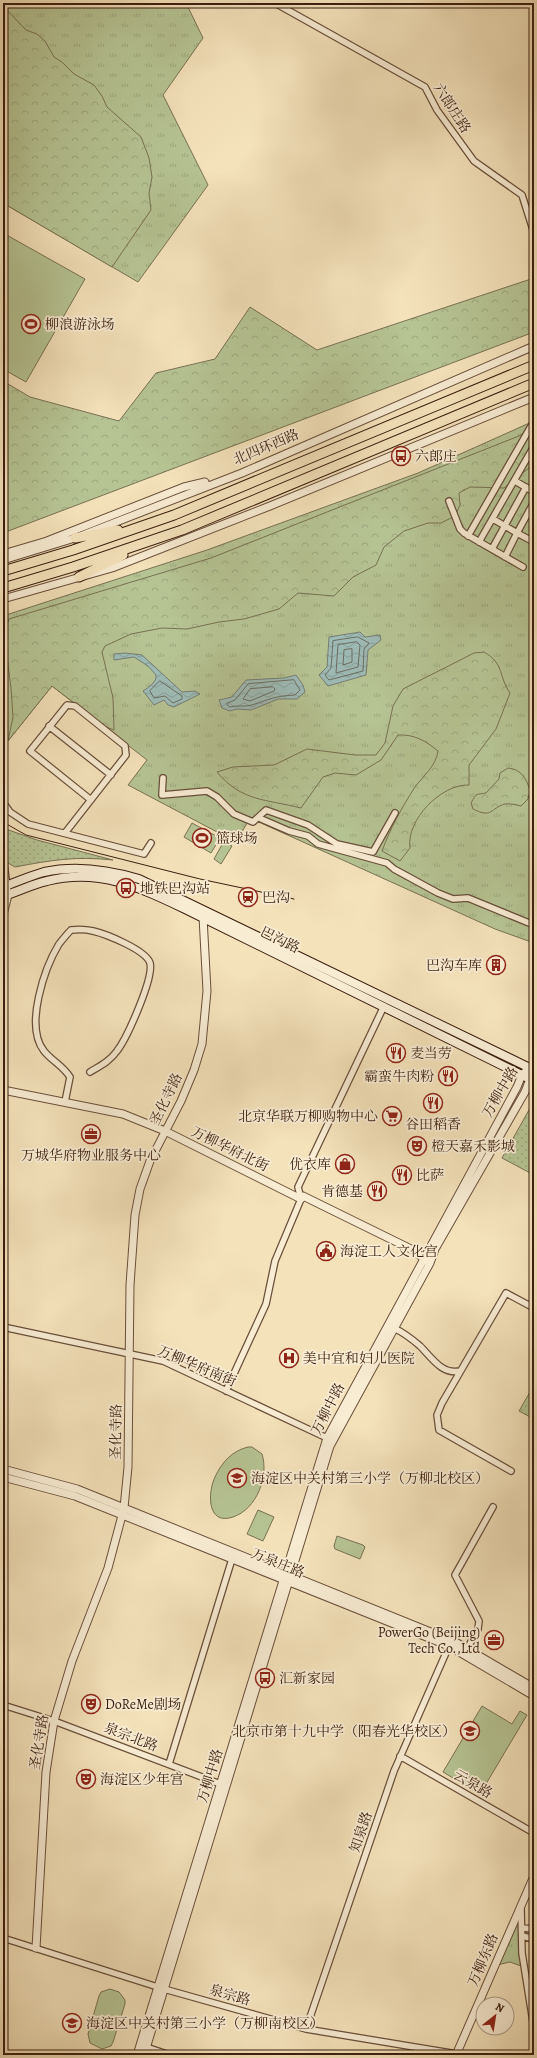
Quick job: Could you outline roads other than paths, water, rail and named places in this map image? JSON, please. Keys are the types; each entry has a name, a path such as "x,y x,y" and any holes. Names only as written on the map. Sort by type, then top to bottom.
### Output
{"highway":[{"name":"北四环西路","path":"3,571 73,550 174,515 534,365"},
{"path":"3,588 73,567 182,530 534,383"},
{"path":"75,538 147,524"},
{"path":"79,577 152,540"}],"main road":[{"name":"巴沟路","path":"5,886 44,872 68,869 102,870 139,879 532,1068"},
{"name":"巴沟路","path":"5,895 46,881 66,877 92,876 113,879 131,884 384,1006 532,1080"}],"street":[{"name":"六郎庄路","path":"275,3 424,86 437,110 474,162 522,195 534,233"},
{"name":"北四环西路","path":"3,560 75,538 199,488 242,473 534,346"},
{"path":"3,599 112,568 221,526 534,397"},
{"path":"468,536 534,420"},
{"path":"479,542 534,446"},
{"path":"3,554 47,541 184,487 242,473"},
{"path":"515,481 534,492"},
{"path":"492,550 526,487"},
{"path":"449,501 460,529 468,536 523,567"},
{"path":"505,557 534,502"},
{"path":"493,519 504,527 534,542"},
{"path":"65,833 111,775 126,755 126,749 75,706 65,706 30,751 91,800"},
{"path":"49,726 111,775"},
{"path":"163,778 162,795 207,791 217,797 234,814 253,822 266,810 308,825 337,844 373,852 395,813"},
{"path":"3,802 10,812 28,824 144,854 150,843"},
{"path":"258,818 289,831 308,836 318,844 388,863 394,869 453,899 468,898 534,925"},
{"path":"3,855 5,886 3,915"},
{"name":"圣化寺路","path":"36,1948 46,1772 54,1721 72,1661 108,1568 124,1511 128,1467 130,1278 135,1215 140,1189 150,1161 184,1095 202,1044 207,991 203,918"},
{"path":"65,1102 70,1077 63,1067 44,1051 37,1034 36,1016 41,985 48,966 60,943 71,930 82,929 108,936 144,955 149,959 151,966 151,977 128,1034 116,1052 105,1063 90,1072"},
{"path":"226,1391 266,1304 275,1261 301,1199 298,1187 384,1006"},
{"name":"万柳中路","path":"137,2055 161,1988 330,1446 394,1328 522,1075 532,1068"},
{"name":"万柳中路","path":"288,1578 327,1438 532,1080 532,1068"},
{"name":"万柳华府北街","path":"3,1090 123,1114 165,1131 301,1199 303,1196 415,1251 427,1261"},
{"path":"512,1471 439,1430 437,1415 460,1371 506,1293 534,1308"},
{"name":"万柳华府南街","path":"3,1327 163,1361 327,1438"},
{"path":"394,1328 407,1335 444,1370 453,1373 460,1371"},
{"name":"万泉庄路","path":"3,1469 77,1489 232,1559 288,1578 452,1640 534,1688"},
{"name":"万泉庄路","path":"3,1477 124,1511 288,1578 449,1646 534,1696"},
{"path":"467,1649 478,1629 479,1621 455,1575 494,1507"},
{"path":"169,1764 232,1559"},
{"name":"知泉路","path":"306,2029 400,1756 449,1646"},
{"name":"泉宗北路","path":"3,1705 54,1721 224,1785"},
{"name":"云泉路","path":"400,1756 534,1833"},
{"name":"万柳东路","path":"456,2054 534,1876"},
{"path":"521,1905 522,1953 534,2028"},
{"path":"522,1928 534,1929"},
{"path":"522,1936 534,1940"},
{"name":"泉宗路","path":"3,1938 161,1988 306,2029 456,2054"},
{"name":"万柳中路","path":"144,2055 161,1988"},
{"path":"146,2047 170,2055"}],"water":[{"path":"360,632 365,637 380,635 381,640 368,650 366,675 328,686 319,675 327,667 329,637"},
{"path":"125,653 142,655 182,692 195,691 200,694 174,707 168,705 164,700 154,705 143,691 154,682 156,675 148,666 134,657 114,660 114,654"},
{"path":"296,675 303,685 305,692 297,699 278,699 251,710 237,709 230,711 222,708 219,700 232,697 246,680 284,678"}],"tram line":[{"path":"3,822 26,835 200,879 294,899"}],"place":[{"name":"柳浪游泳场","path":"31,324"},
{"name":"六郎庄","path":"401,456"},
{"name":"篮球场","path":"202,838"},
{"name":"地铁巴沟站","path":"126,888"},
{"name":"巴沟","path":"248,897"},
{"name":"巴沟车库","path":"496,965"},
{"name":"麦当劳","path":"396,1053"},
{"name":"霸蛮牛肉粉","path":"448,1076"},
{"name":"谷田稻香","path":"433,1103"},
{"name":"北京华联万柳购物中心","path":"392,1116"},
{"name":"万城华府物业服务中心","path":"91,1134"},
{"name":"橙天嘉禾影城","path":"417,1146"},
{"name":"优衣库","path":"345,1164"},
{"name":"比萨","path":"402,1175"},
{"name":"肯德基","path":"377,1191"},
{"name":"海淀工人文化宫","path":"326,1251"},
{"name":"美中宜和妇儿医院","path":"289,1358"},
{"name":"海淀区中关村第三小学（万柳北校区）","path":"237,1478"},
{"name":"PowerGo (Beijing) Tech Co.,Ltd","path":"494,1640"},
{"name":"汇新家园","path":"265,1678"},
{"name":"DoReMe剧场","path":"91,1704"},
{"name":"北京市第十九中学（阳春光华校区）","path":"470,1731"},
{"name":"海淀区少年宫","path":"86,1779"},
{"name":"海淀区中关村第三小学（万柳南校区）","path":"72,2023"}]}
